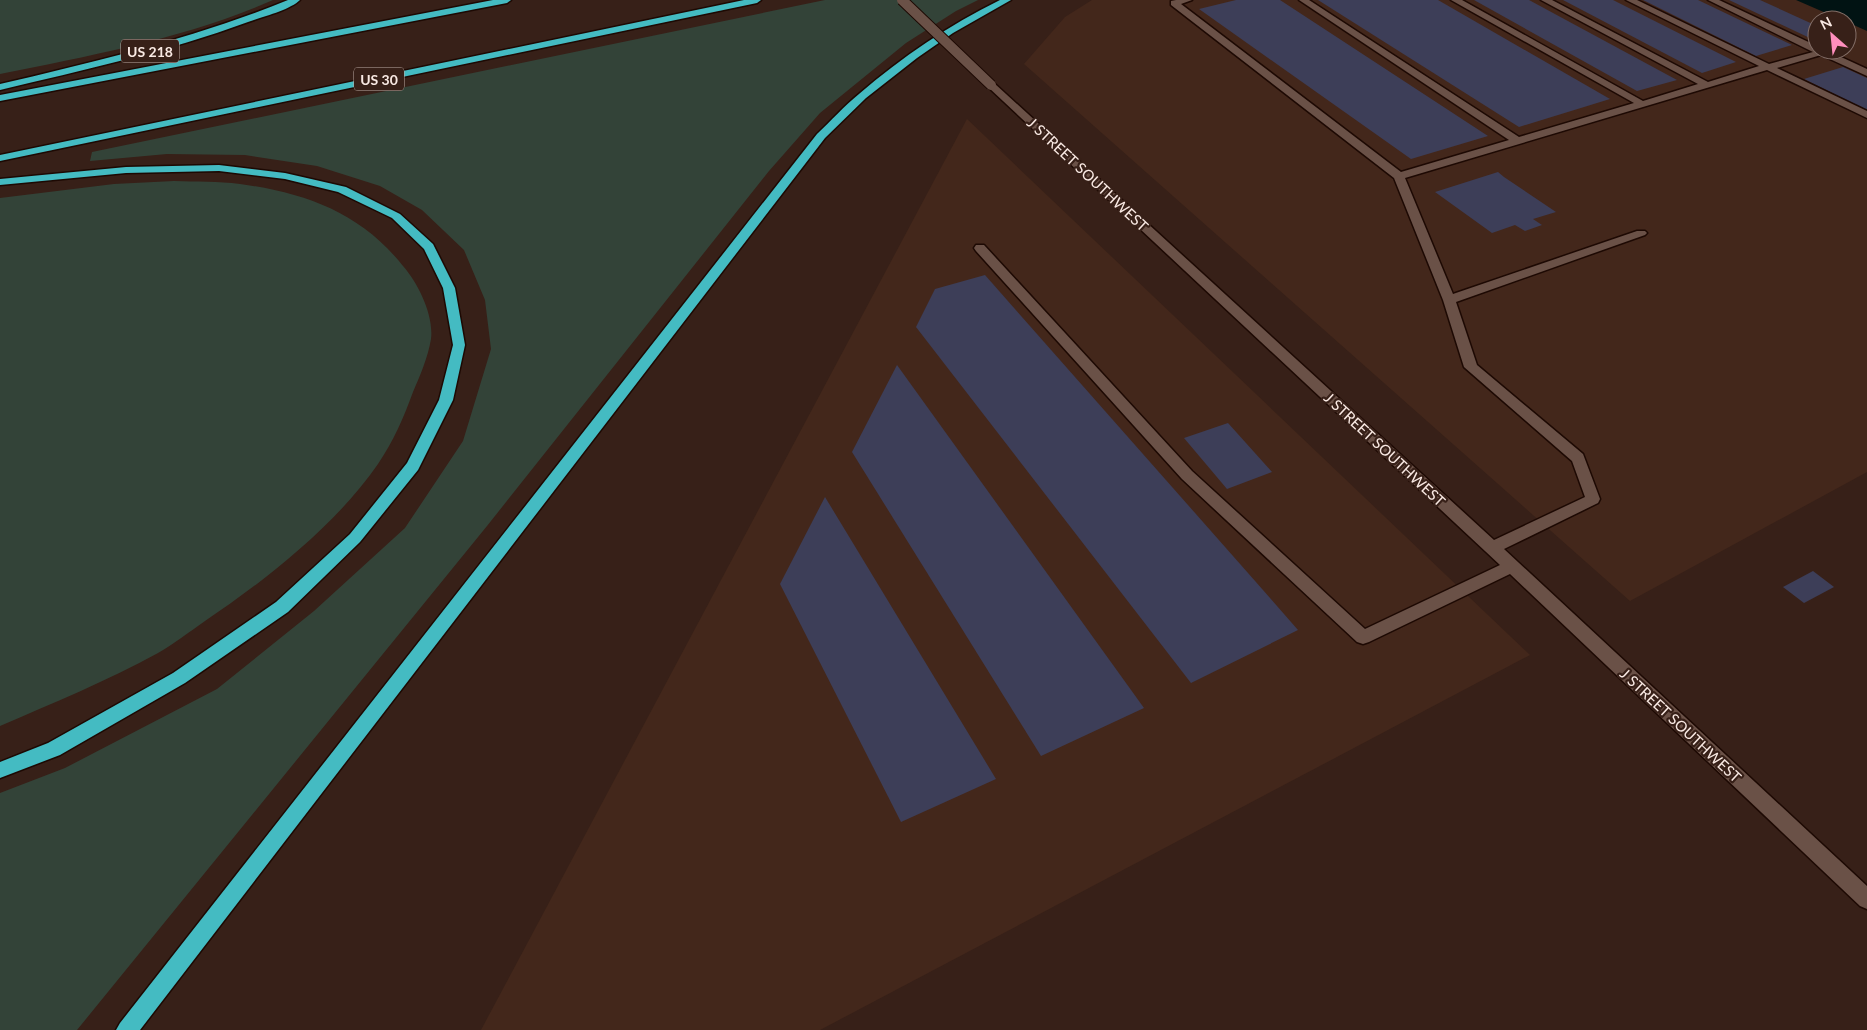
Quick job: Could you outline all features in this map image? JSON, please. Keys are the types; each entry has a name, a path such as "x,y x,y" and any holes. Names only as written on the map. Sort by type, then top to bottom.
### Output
{"highway":[{"name":"US 218","path":"0,87 151,51 206,35 296,0"},
{"path":"0,98 507,0"},
{"name":"US 30","path":"0,158 757,0"},
{"path":"127,1030 821,136 862,96 927,46 979,14 1007,0"},
{"path":"0,182 126,170 219,168 285,176 342,189 396,216 429,247 449,288 459,345 446,400 413,466 355,538 282,607 179,678 54,749 0,770"}],"street":[{"name":"J STREET SOUTHWEST","path":"902,0 991,85 1512,566 1867,899"},
{"path":"1188,0 1174,3 1400,176 1449,300 1471,368 1578,458 1593,499 1492,548"},
{"path":"1303,0 1517,141"},
{"path":"1454,0 1642,104"},
{"path":"1545,0 1707,85"},
{"path":"1630,0 1867,115"},
{"path":"1712,0 1807,44"},
{"path":"1400,176 1807,54"},
{"path":"1840,60 1867,73"},
{"path":"1449,300 1641,233"},
{"path":"980,248 1187,476 1363,637 1512,566"}],"shaded area":[{"path":"1092,0 1867,0 1867,472 1630,601 1024,64 1065,17"},
{"path":"1796,0 1867,0 1867,31 1857,26 1857,10 1819,10"},
{"path":"967,119 1530,655 820,1030 481,1030"}],"green space":[{"path":"0,0 273,0 207,25 173,35 0,74"},
{"path":"825,0 978,0 956,11 906,43 820,113 769,171 487,526 77,1030 0,1030 0,793 65,768 217,689 314,611 405,528 463,441 491,349 485,300 464,250 422,210 380,186 317,166 245,155 167,154 90,161 92,152"},
{"path":"174,181 232,183 287,193 331,208 369,232 387,248 409,273 424,300 431,330 431,339 426,359 398,429 378,464 342,508 299,550 252,588 164,649 100,682 0,726 0,198 114,184"}],"building":[{"path":"1236,0 1280,0 1488,136 1411,159 1199,9"},
{"path":"1318,0 1438,0 1610,99 1519,127"},
{"path":"1474,0 1529,0 1677,80 1637,91"},
{"path":"1563,0 1613,0 1736,62 1702,73"},
{"path":"1643,0 1698,0 1792,45 1756,56"},
{"path":"1729,0 1760,0 1807,21 1807,37"},
{"path":"1843,67 1867,78 1867,110 1804,79"},
{"path":"1498,172 1556,212 1533,219 1542,225 1525,231 1515,225 1492,233 1435,192"},
{"path":"985,275 1298,630 1191,683 916,327 935,289"},
{"path":"897,365 1144,708 1041,756 852,452"},
{"path":"1228,423 1272,472 1227,489 1184,438"},
{"path":"825,497 996,779 901,822 780,584"},
{"path":"1813,571 1834,587 1804,603 1783,587"}]}
